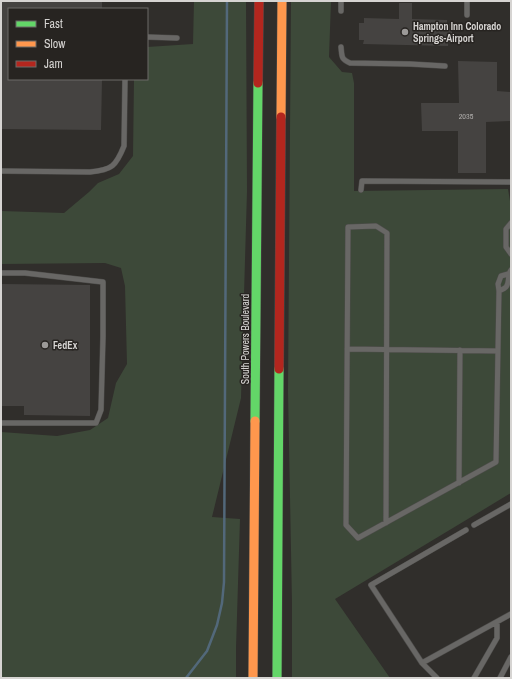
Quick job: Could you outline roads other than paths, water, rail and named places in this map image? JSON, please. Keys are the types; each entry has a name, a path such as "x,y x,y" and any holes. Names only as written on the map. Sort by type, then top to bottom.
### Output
{"highway":[{"name":"South Powers Boulevard","path":"253,678 258,1"},
{"path":"277,678 282,1"},
{"path":"282,104 285,1"}],"lane":[{"path":"341,1 341,11"},
{"path":"467,1 467,15"},
{"path":"148,37 178,38"},
{"path":"342,48 342,57 350,63 445,66"},
{"path":"1,171 90,172 108,169 115,164 124,146 125,80"},
{"path":"361,190 362,181 511,182"},
{"path":"511,223 506,229 506,247 511,254"},
{"path":"386,523 387,234 376,226 348,226 346,526 358,538 386,523 459,483 496,462 498,284 501,276 510,272"},
{"path":"499,291 506,287 510,272"},
{"path":"1,273 25,273 103,282 103,337 100,410 96,423 1,423"},
{"path":"347,349 498,351"},
{"path":"459,483 460,350"},
{"path":"474,525 511,504"},
{"path":"437,678 422,663 371,584 466,530"},
{"path":"422,663 511,614"},
{"path":"474,678 497,638 497,622"},
{"path":"500,678 511,657"}],"waterway":[{"path":"186,678 207,651 217,625 222,603 224,582 227,1"}],"place":[{"name":"Hampton Inn Colorado Springs-Airport","path":"405,32"},
{"name":"FedEx","path":"45,345"}]}
